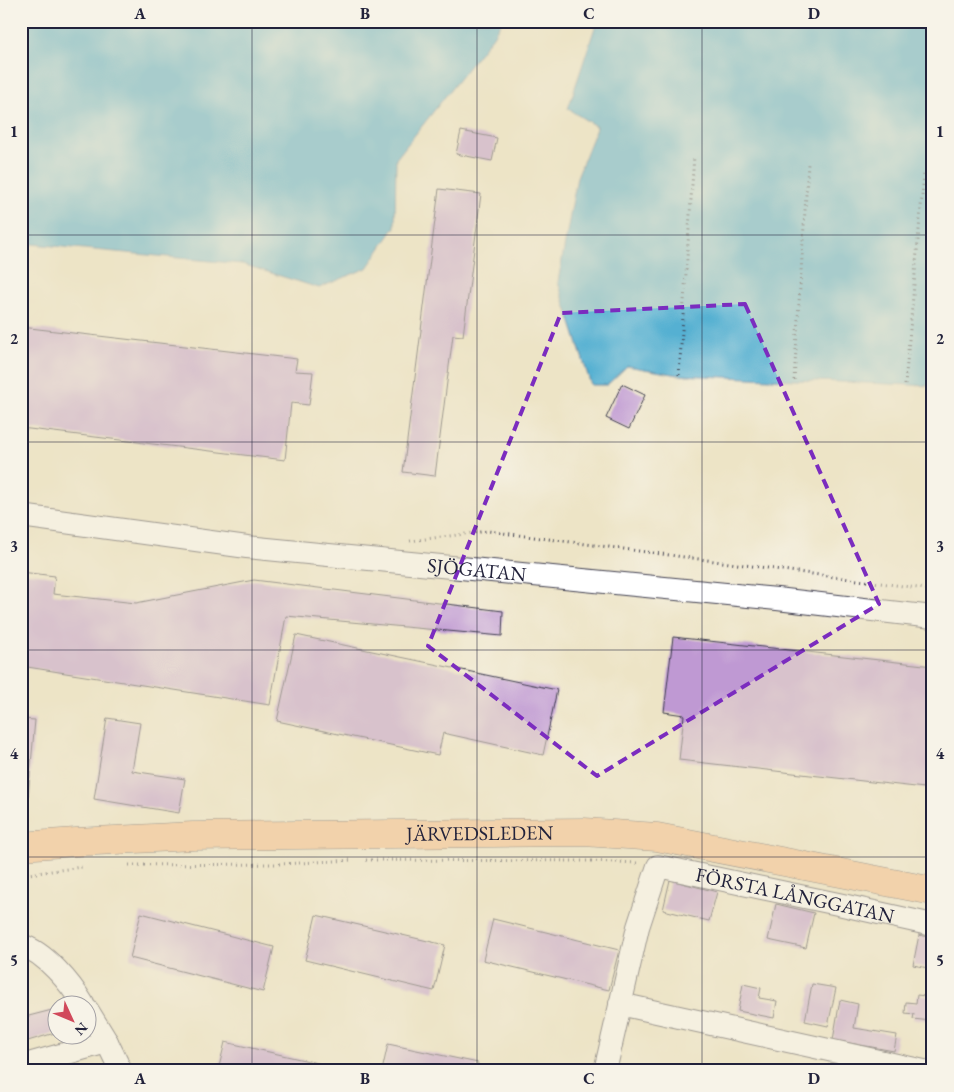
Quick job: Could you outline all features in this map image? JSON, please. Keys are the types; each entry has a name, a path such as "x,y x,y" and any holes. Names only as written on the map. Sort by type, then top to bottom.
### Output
{"main road":[{"name":"JÄRVEDSLEDEN","path":"21,846 193,836 584,832 657,837 933,891"}],"street":[{"name":"SJÖGATAN","path":"21,516 247,547 933,616"},
{"name":"FÖRSTA LÅNGGATAN","path":"658,866 933,925"},
{"path":"605,1071 638,927 658,866"},
{"path":"21,945 30,947 60,973 76,994"},
{"path":"620,1004 924,1071"},
{"path":"98,1028 121,1071"},
{"path":"21,1066 106,1042"}],"path":[{"path":"679,375 694,156"},
{"path":"794,380 808,164"},
{"path":"905,385 924,174"},
{"path":"405,541 488,531 933,590"},
{"path":"128,865 281,864 354,860"},
{"path":"364,860 591,861 630,862 658,866"},
{"path":"21,875 90,866"}],"highlighted area":[{"path":"745,304 879,604 597,776 428,646 561,313"}],"water":[{"path":"21,21 502,21 493,36 396,159 395,227 367,268 319,288 242,264 21,243"},
{"path":"597,21 933,21 933,386 679,375 627,366 607,385 591,385 558,282 577,177 597,127 568,109"}],"building":[{"path":"461,131 497,138 492,161 456,154"},
{"path":"439,189 481,194 463,336 453,335 435,476 403,472"},
{"path":"21,327 297,359 295,371 313,372 309,405 291,403 285,460 21,428"},
{"path":"622,384 645,395 629,429 606,418"},
{"path":"21,572 55,576 53,594 136,603 254,580 503,611 502,636 286,616 270,705 21,666"},
{"path":"296,635 557,690 543,755 443,733 438,755 277,721"},
{"path":"673,637 933,666 933,789 679,760 684,715 664,712"},
{"path":"107,718 140,723 132,771 185,779 179,813 94,799"},
{"path":"21,719 35,720 28,798 21,798"},
{"path":"670,880 717,892 709,921 663,910"},
{"path":"776,904 814,913 806,948 768,940"},
{"path":"141,913 274,947 263,992 130,958"},
{"path":"316,915 445,945 434,991 305,960"},
{"path":"493,919 619,950 609,990 483,960"},
{"path":"919,935 933,938 933,969 913,965"},
{"path":"743,984 761,988 759,998 777,1001 774,1018 738,1011"},
{"path":"812,984 836,988 828,1026 805,1021"},
{"path":"917,995 933,997 931,1021 913,1019 914,1014 905,1013 906,1002 916,1003"},
{"path":"840,1000 858,1004 854,1028 897,1035 894,1051 833,1040"},
{"path":"48,1011 48,1035 21,1043 21,1018"},
{"path":"225,1042 348,1070 348,1071 218,1071"},
{"path":"388,1044 478,1063 476,1071 382,1071"}]}
